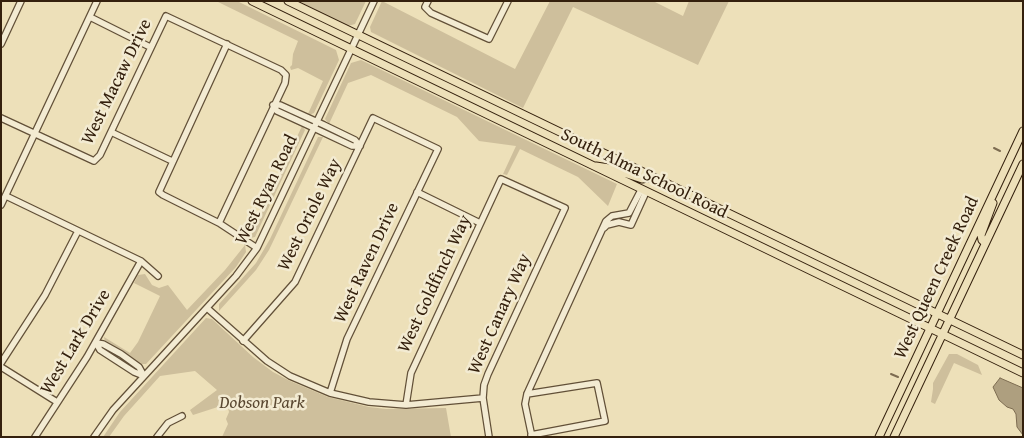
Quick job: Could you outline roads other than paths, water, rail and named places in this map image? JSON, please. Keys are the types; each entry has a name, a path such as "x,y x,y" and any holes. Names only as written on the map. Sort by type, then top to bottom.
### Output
{"main road":[{"name":"South Alma School Road","path":"252,1 1023,373"},
{"name":"South Alma School Road","path":"288,1 1023,355"},
{"name":"West Queen Creek Road","path":"879,437 1023,131"},
{"path":"588,164 609,168 642,179 653,177"},
{"name":"West Queen Creek Road","path":"894,437 1023,164"},
{"path":"985,243 981,235 997,186"}],"street":[{"path":"1,205 97,1"},
{"name":"West Ryan Road","path":"94,437 113,410 236,276 257,248 374,1"},
{"path":"427,4 431,13 490,39 508,1"},
{"path":"1,44 19,2"},
{"name":"West Macaw Drive","path":"34,134 94,161 100,155 166,16 227,44"},
{"path":"90,17 150,47"},
{"path":"218,223 285,83 286,75 281,70 227,44 159,192 163,196 218,223 257,248"},
{"path":"274,105 280,105 355,140 360,146"},
{"path":"274,105 277,111 352,146 360,146"},
{"path":"1,118 34,134"},
{"name":"West Oriole Way","path":"243,341 295,282 373,118 438,149"},
{"path":"111,132 172,161"},
{"name":"West Raven Drive","path":"330,393 347,339 438,149"},
{"name":"West Goldfinch Way","path":"406,405 411,373 501,179 565,208"},
{"path":"604,228 607,225 619,222 631,225 644,191"},
{"path":"527,394 598,383 605,421 532,436 525,404 527,394 606,221 612,216 629,213 644,191"},
{"path":"417,192 480,223"},
{"path":"6,196 140,261 158,276"},
{"name":"West Canary Way","path":"489,437 483,398 484,385 565,208"},
{"path":"1,363 45,295 78,231"},
{"name":"West Lark Drive","path":"35,437 96,343 140,261"},
{"path":"207,308 267,361 290,376 330,393 369,402 406,405 483,398"},
{"path":"96,343 104,344 121,354 139,367 144,376"},
{"path":"1,368 57,402"},
{"path":"157,437 168,423 182,416"}],"waterway":[{"path":"994,148 1000,151"},
{"path":"891,374 898,377"}],"park label":[{"name":"Dobson Park","path":"262,403"}]}
